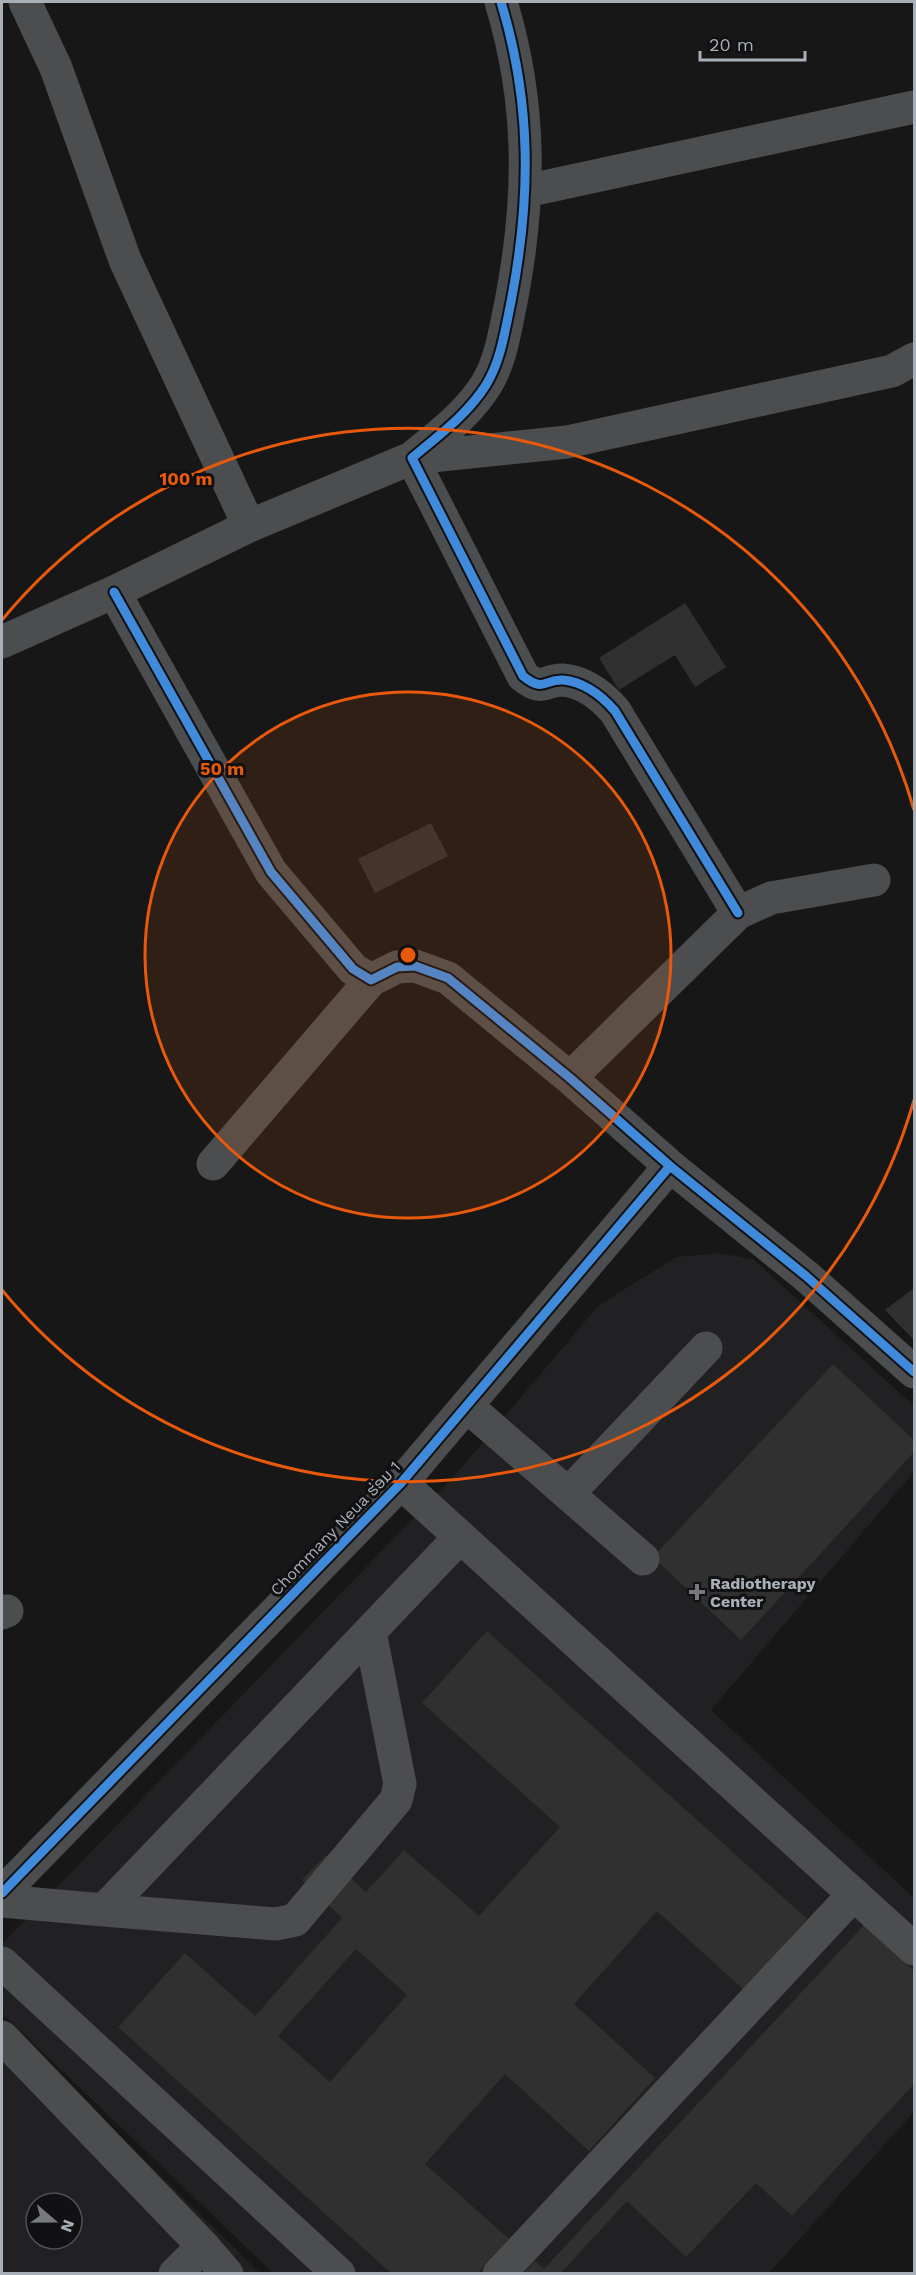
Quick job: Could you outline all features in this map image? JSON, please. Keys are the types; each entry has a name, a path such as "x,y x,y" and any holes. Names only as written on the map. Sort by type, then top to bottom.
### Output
{"street":[{"path":"25,2 56,68 125,260 249,526"},
{"path":"412,458 469,409 488,382 505,331 517,271 526,191 523,110 511,34 501,2"},
{"path":"526,191 915,107"},
{"path":"2,642 114,592 249,526 412,458 567,442 892,371 915,359"},
{"path":"412,458 523,676 532,683 543,685 560,680 572,682 604,699 615,711 738,913"},
{"path":"114,592 271,873 353,969 371,980"},
{"path":"570,1078 738,913 771,898 874,880"},
{"path":"213,1164 371,980 397,968 415,966 448,978 570,1078 670,1166 806,1276 915,1372"},
{"name":"Chommany Neua ຮ່ອມ 1","path":"2,1893 401,1483 468,1407 670,1166"},
{"path":"568,1494 706,1348"},
{"path":"468,1407 643,1559"},
{"path":"401,1483 915,1949"},
{"path":"104,1910 460,1537"},
{"path":"2,1901 276,1924 295,1920 396,1800 400,1784 370,1632"},
{"path":"499,2274 854,1894"},
{"path":"2,1963 339,2274"},
{"path":"2,2037 203,2246 226,2274"},
{"path":"175,2274 203,2246"}],"shaded area":[{"path":"719,1253 753,1259 914,1406 914,1472 711,1710 914,1898 914,2112 769,2273 273,2273 2,2013 2,1944 456,1474 598,1306 676,1257"},
{"path":"2,2021 260,2273 2,2273"}],"building":[{"path":"685,603 726,667 695,687 675,655 619,690 599,658"},
{"path":"431,823 448,856 375,893 358,859"},
{"path":"914,1288 914,1340 885,1310"},
{"path":"833,1364 914,1440 914,1452 741,1640 653,1557"},
{"path":"487,1631 807,1919 744,1990 657,1911 574,2004 655,2078 589,2151 505,2074 425,2164 509,2239 477,2274 392,2274 118,2027 185,1953 255,2016 342,1918 302,1880 326,1855 366,1892 404,1850 479,1916 560,1827 422,1703","holes":["356,1949 407,1995 330,2082 278,2036"]},
{"path":"865,1924 914,1971 914,2084 792,2216 756,2183 686,2257 627,2201 560,2274 523,2274 535,2261 544,2269"}],"cycle path":[{"path":"501,2 518,77 525,151 522,226 511,302 499,356 486,385 461,415 412,458 523,676 535,684 557,680 571,681 598,695 615,711 738,913"},
{"path":"114,592 271,872 353,969 371,980 397,967 415,966 448,978 570,1078 670,1166 806,1276 914,1372"},
{"path":"2,1893 401,1483 670,1166"}],"place":[{"name":"Radiotherapy Center","path":"697,1592"}]}
